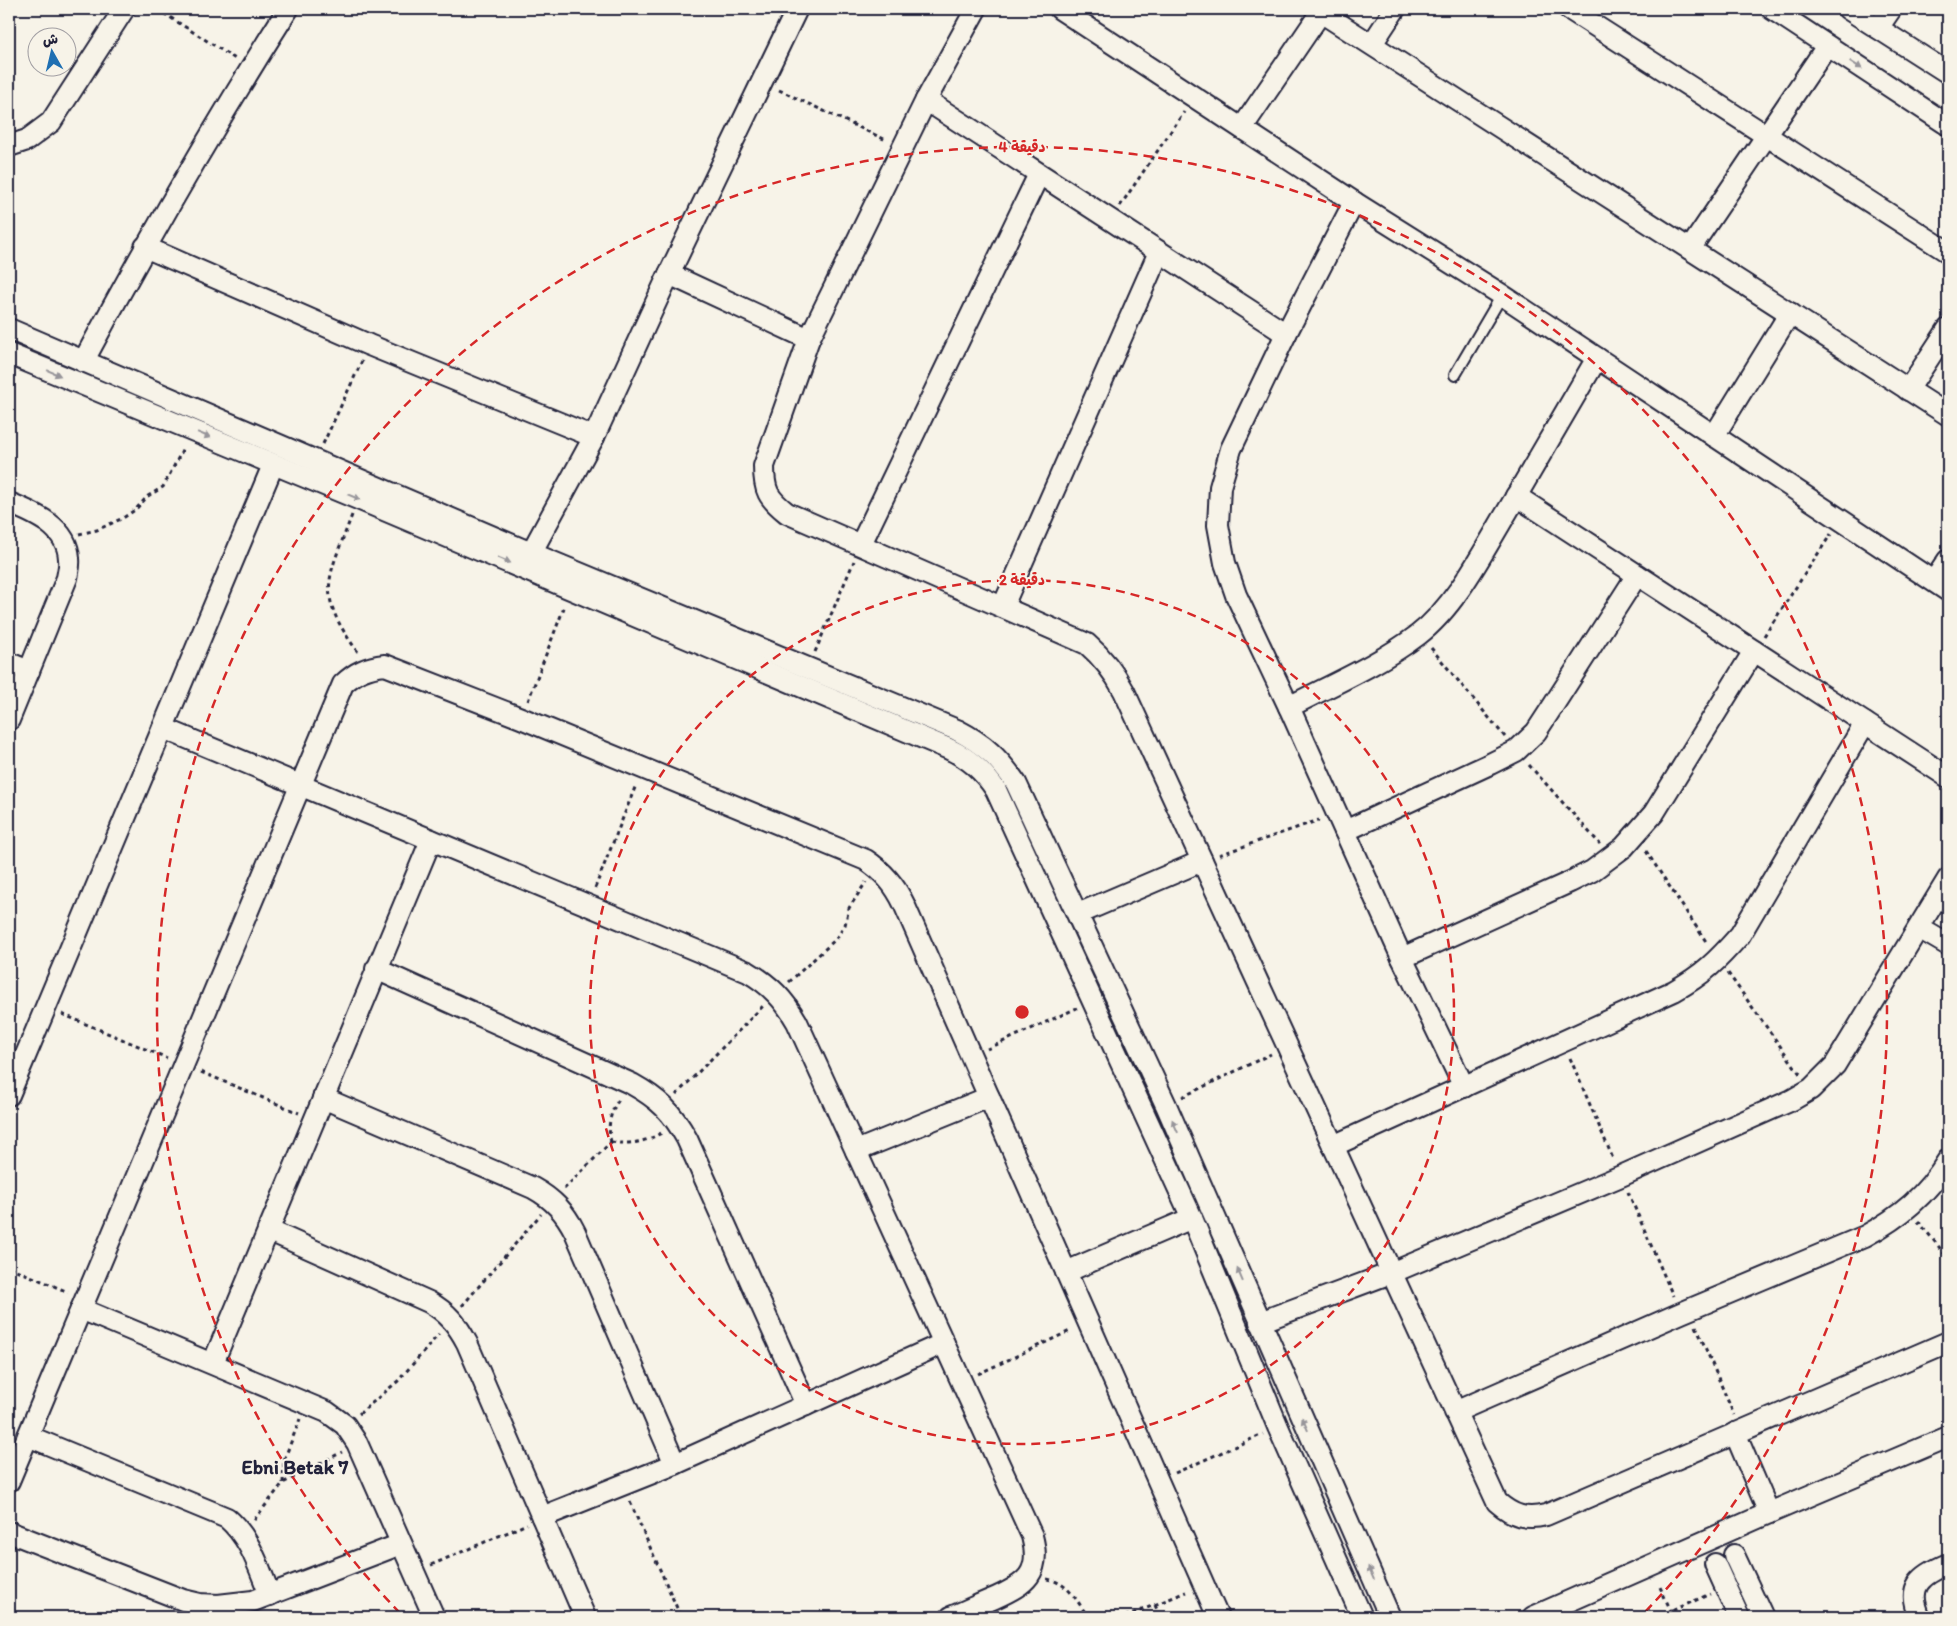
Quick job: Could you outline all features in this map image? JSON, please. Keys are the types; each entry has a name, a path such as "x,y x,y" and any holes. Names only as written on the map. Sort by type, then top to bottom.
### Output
{"street":[{"path":"9,146 27,140 50,122 124,9"},
{"path":"83,362 145,247 250,69 288,9"},
{"path":"531,553 594,437 760,82 797,9"},
{"path":"976,9 926,100 809,339 764,466 764,485 772,502 788,513 1081,641 1103,657 1124,691 1497,1502 1507,1511 1519,1517 1533,1518 1546,1516 1738,1431 1948,1342"},
{"path":"1060,9 1354,202 1502,295 1941,586 1948,560"},
{"path":"1372,44 1395,9"},
{"path":"1569,9 1948,252"},
{"path":"1772,9 1948,125"},
{"path":"1848,9 1948,73"},
{"path":"1878,28 1890,9"},
{"path":"1242,128 1319,10 1948,415"},
{"path":"1690,249 1827,46"},
{"path":"926,100 1286,334"},
{"path":"861,544 1039,174"},
{"path":"1354,202 1286,334 1231,449 1220,487 1218,525 1225,563 1236,595 1289,707 1402,958 1464,1087"},
{"path":"145,247 369,344 594,437"},
{"path":"1003,606 1159,252"},
{"path":"669,274 809,339"},
{"path":"1714,436 1790,313"},
{"path":"9,330 531,553 957,730 986,747 1003,764 1016,783 1137,1040 1390,1617"},
{"path":"1908,390 1948,330"},
{"path":"9,354 273,465 358,498 949,748 978,766 996,790 1192,1218 1278,1427 1362,1617"},
{"path":"1289,707 1393,652 1425,629 1454,596 1516,496 1597,358"},
{"path":"173,422 181,403"},
{"path":"9,1095 273,465"},
{"path":"1516,496 1948,778"},
{"path":"9,503 49,522 63,538 69,558 67,578 9,720"},
{"path":"1341,822 1490,764 1516,750 1536,732 1637,575"},
{"path":"1402,958 1592,871 1624,847 1654,813 1754,651"},
{"path":"9,663 29,671"},
{"path":"9,1481 343,684 369,666 385,665 521,718 853,855 877,868 889,878 898,891 1218,1617"},
{"path":"1333,1146 1674,991 1698,978 1718,960 1740,935 1865,723"},
{"path":"163,728 748,972 764,981 777,992 797,1022 1032,1536 1036,1551 1034,1566 1027,1579 1015,1589 951,1617"},
{"path":"213,1363 431,840"},
{"path":"1078,914 1202,861"},
{"path":"1260,1322 1391,1273 1621,1176 1792,1100 1811,1089 1835,1065 1948,879"},
{"path":"1919,928 1948,945"},
{"path":"376,969 632,1084 650,1094 665,1106 677,1121 695,1157 806,1405"},
{"path":"1116,1051 1137,1040"},
{"path":"856,1152 989,1097"},
{"path":"323,1098 533,1188 552,1200 562,1210 575,1232 675,1464"},
{"path":"1455,1412 1689,1309 1865,1236 1888,1224 1908,1209 1928,1190 1948,1160"},
{"path":"1066,1272 1192,1218"},
{"path":"268,1230 429,1302 441,1309 452,1319 467,1343 585,1617"},
{"path":"83,1304 337,1417 357,1443 434,1617"},
{"path":"542,1517 675,1464 944,1343"},
{"path":"1738,1431 1769,1513"},
{"path":"28,1436 227,1518 240,1530 250,1546 270,1595"},
{"path":"1533,1617 1769,1513 1948,1437"},
{"path":"9,1532 183,1600 200,1604 236,1604 270,1595 401,1544"},
{"path":"1734,1555 1762,1617"},
{"path":"1715,1564 1739,1617"},
{"path":"1920,1617 1914,1601 1917,1586 1923,1577 1931,1571 1948,1564"}],"lane":[{"path":"1456,375 1502,295"}],"path":[{"path":"157,9 250,69"},
{"path":"760,82 903,147"},
{"path":"1110,220 1194,97"},
{"path":"316,460 369,344"},
{"path":"63,538 97,530 123,518 135,510 148,496 163,487 192,430"},
{"path":"358,498 329,576 329,597 335,618 369,666"},
{"path":"1754,651 1841,520"},
{"path":"808,668 861,544"},
{"path":"521,718 571,589"},
{"path":"588,905 643,769"},
{"path":"1202,861 1341,822"},
{"path":"971,1056 1093,1001"},
{"path":"1166,1105 1288,1046"},
{"path":"611,1142 609,1120 620,1098 632,1084"},
{"path":"345,1425 373,1404 398,1381 552,1200 611,1142 638,1143 652,1138 677,1121"},
{"path":"1908,1209 1948,1258"},
{"path":"9,1267 83,1304"},
{"path":"1689,1309 1738,1431"},
{"path":"962,1382 1089,1322"},
{"path":"283,1483 283,1465 287,1448 307,1403"},
{"path":"1158,1480 1278,1427"},
{"path":"240,1530 259,1515 283,1483 357,1443"},
{"path":"623,1485 681,1617"},
{"path":"414,1572 542,1517"},
{"path":"1027,1579 1041,1577 1056,1580 1068,1588 1088,1617"},
{"path":"1125,1617 1204,1584"},
{"path":"1658,1617 1725,1587"},
{"path":"1660,1588 1671,1611"},
{"path":"1155,1605 1160,1617"}],"district":[{"name":"Ebni Betak 7","path":"295,1467"}]}
